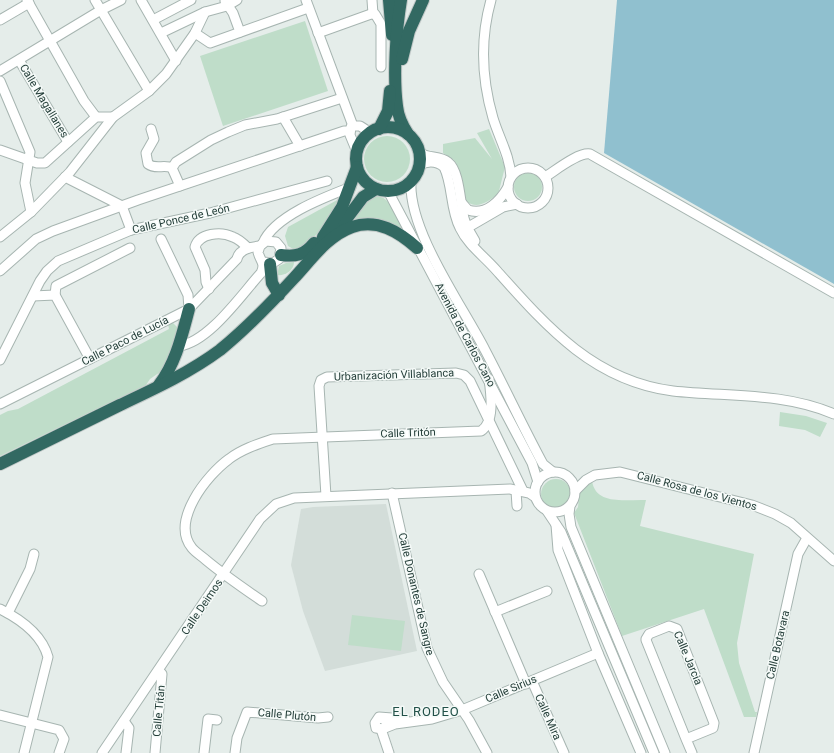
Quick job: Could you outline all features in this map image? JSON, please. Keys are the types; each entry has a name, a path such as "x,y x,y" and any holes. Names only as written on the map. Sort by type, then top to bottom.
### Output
{"highway":[{"path":"324,242 351,187 357,167 357,152 362,141 375,131 386,115 389,104 392,34 389,0"},
{"path":"392,34 398,0"},
{"path":"0,464 159,386 197,365 221,349 279,295 363,197 382,190 401,188 411,181 419,165 419,152 399,117 396,92 398,22 401,0"},
{"path":"396,92 409,30 423,0"},
{"path":"375,131 391,128 408,134"},
{"path":"357,167 364,180 382,190"},
{"path":"324,242 352,227 370,224 392,229 417,248"},
{"path":"281,255 303,255 318,239 324,242"},
{"path":"264,260 272,283 279,295"},
{"path":"159,386 169,370 178,348 189,309"},
{"path":"174,316 181,320 185,325"},
{"path":"178,348 181,363 186,366 197,365"}],"street":[{"path":"95,0 149,92"},
{"path":"0,71 121,0"},
{"path":"141,0 176,61"},
{"path":"153,20 191,0"},
{"path":"161,34 205,12 237,0"},
{"path":"372,0 373,14"},
{"path":"460,202 468,210 481,211 500,200 508,187 511,177 507,154 494,119 485,77 484,46 491,0"},
{"path":"0,20 28,1 84,101 96,117"},
{"path":"226,3 233,13 240,32"},
{"path":"195,33 210,43 257,26 307,4 342,98 357,152"},
{"path":"0,237 31,212 65,177 113,117 149,92 176,61 195,33 205,12"},
{"path":"318,33 373,14"},
{"path":"373,14 378,17 381,24 381,67"},
{"name":"Calle Magallanes","path":"19,60 68,142"},
{"path":"0,81 30,152 30,160 25,183 31,212"},
{"path":"172,168 176,162 211,140 245,126 283,117 342,98"},
{"path":"0,150 30,160 45,163 96,117 113,117"},
{"path":"283,117 300,146"},
{"path":"0,271 36,239 86,218 360,126 375,131"},
{"path":"151,129 154,139 146,153 148,164 154,168 167,166 172,168 180,186"},
{"path":"419,152 426,157 444,159 449,162 456,174 460,202 467,226"},
{"path":"507,154 514,162 526,168 538,171 544,177 547,191 540,203 526,207 517,204 510,197 508,187"},
{"path":"544,177 577,157 590,154 834,293"},
{"path":"419,165 424,163 437,163 444,166 452,179 460,217 490,263"},
{"path":"511,177 517,171 526,168"},
{"path":"446,170 454,209 460,228 467,239 537,316 580,355 617,375 672,390 797,401 816,406 834,414"},
{"path":"65,177 122,206 131,230"},
{"name":"Calle Ponce de León","path":"0,360 47,271 58,261 131,230 210,213 327,181"},
{"name":"Avenida de Carlos Cano","path":"411,181 413,209 430,251 485,349 544,464 553,472"},
{"path":"178,348 191,342 214,325 261,273 264,268 264,260 261,244 272,228 322,198 351,187"},
{"name":"Avenida de Carlos Cano","path":"382,190 417,248 488,379 532,463 537,482"},
{"path":"467,226 472,225 503,207 517,204"},
{"path":"209,289 204,277 205,270 195,247 198,239 206,236 226,234 240,240 248,248 269,240 276,242 281,248 281,255 277,261 246,256 237,259"},
{"path":"161,239 188,295 189,309"},
{"path":"90,359 55,295 56,286 130,248"},
{"name":"Calle Paco de Lucía","path":"0,404 189,309 237,259 240,253 248,248"},
{"path":"33,296 55,295"},
{"name":"Urbanización Villablanca","path":"326,496 319,386 322,380 327,377 460,374 470,381 517,489"},
{"path":"488,379 491,396 489,422"},
{"name":"Calle Tritón","path":"262,601 224,574 192,548 186,536 184,524 190,507 212,474 229,458 250,447 273,438 481,431 487,427 489,422"},
{"path":"654,753 592,602 561,532 548,511 540,506 535,497 537,482 544,475 553,472 562,474 570,479 575,491 575,497 570,506 569,514 572,527 665,753"},
{"name":"Calle Rosa de los Vientos","path":"570,479 608,472 627,473 752,505 775,514 791,523 834,561"},
{"path":"575,491 591,476"},
{"name":"Calle Deimos","path":"102,753 267,511 276,504 294,498 326,496 517,489 537,482"},
{"path":"517,506 517,489 535,497"},
{"name":"Calle Donantes de Sangre","path":"392,493 427,648 443,682 462,710 487,753"},
{"path":"548,511 562,512 570,506"},
{"path":"556,524 558,550 598,653 641,753"},
{"name":"Calle Botavara","path":"754,753 798,554 807,538"},
{"path":"24,753 48,657 46,650 37,635 4,611 30,568 34,554"},
{"name":"Calle Mira","path":"479,574 495,612 564,753"},
{"path":"495,612 547,591"},
{"name":"Calle Jarcia","path":"686,739 713,728 714,723 677,629 669,626 649,634 646,639 686,739 692,753"},
{"name":"Calle Sirius","path":"422,721 379,717 375,720 375,726 376,728 383,729 395,724 422,721 462,710 598,653"},
{"name":"Calle Titán","path":"155,753 162,674 159,671"},
{"name":"Calle Plutón","path":"235,753 237,738 247,712 318,718 328,717"},
{"path":"0,715 59,730 64,739 59,753"},
{"path":"204,753 208,719 217,720"},
{"path":"124,721 129,728 126,753"},
{"path":"383,729 389,753"}],"shaded area":[{"path":"386,504 417,651 325,671 303,611 291,565 301,509 313,507"}],"green space":[{"path":"305,21 328,91 223,126 200,56"},
{"path":"489,129 505,167 497,195 482,204 474,205 466,201 457,165 454,160 443,153 443,144 475,138 492,159 477,133"},
{"path":"383,136 391,136 400,140 406,146 410,159 406,172 400,178 391,182 383,182 374,178 368,172 364,163 364,155 368,146 374,140"},
{"path":"528,173 538,177 542,187 538,197 528,201 518,197 514,187 518,177"},
{"path":"375,196 381,197 390,204 396,214 403,232 346,225 363,202"},
{"path":"339,199 321,229 309,242 295,250 288,246 285,236 288,227"},
{"path":"294,262 294,265 288,272 283,275 277,275 279,266"},
{"path":"173,323 177,327 177,331 166,368 150,379 146,385 0,456 0,415 8,411 18,409 169,329 168,324"},
{"path":"780,412 806,416 827,423 820,437 805,430 779,426"},
{"path":"556,479 567,483 571,494 567,505 556,509 545,505 541,494 545,483"},
{"path":"592,481 599,494 606,498 613,500 646,500 640,526 754,554 737,643 739,663 755,712 757,712 756,717 744,717 704,609 622,636 574,513 578,507 580,488"},
{"path":"352,615 405,621 401,651 348,645"}],"water":[{"path":"617,0 834,0 834,284 604,153"}],"district":[{"name":"EL RODEO","path":"426,711"}]}
